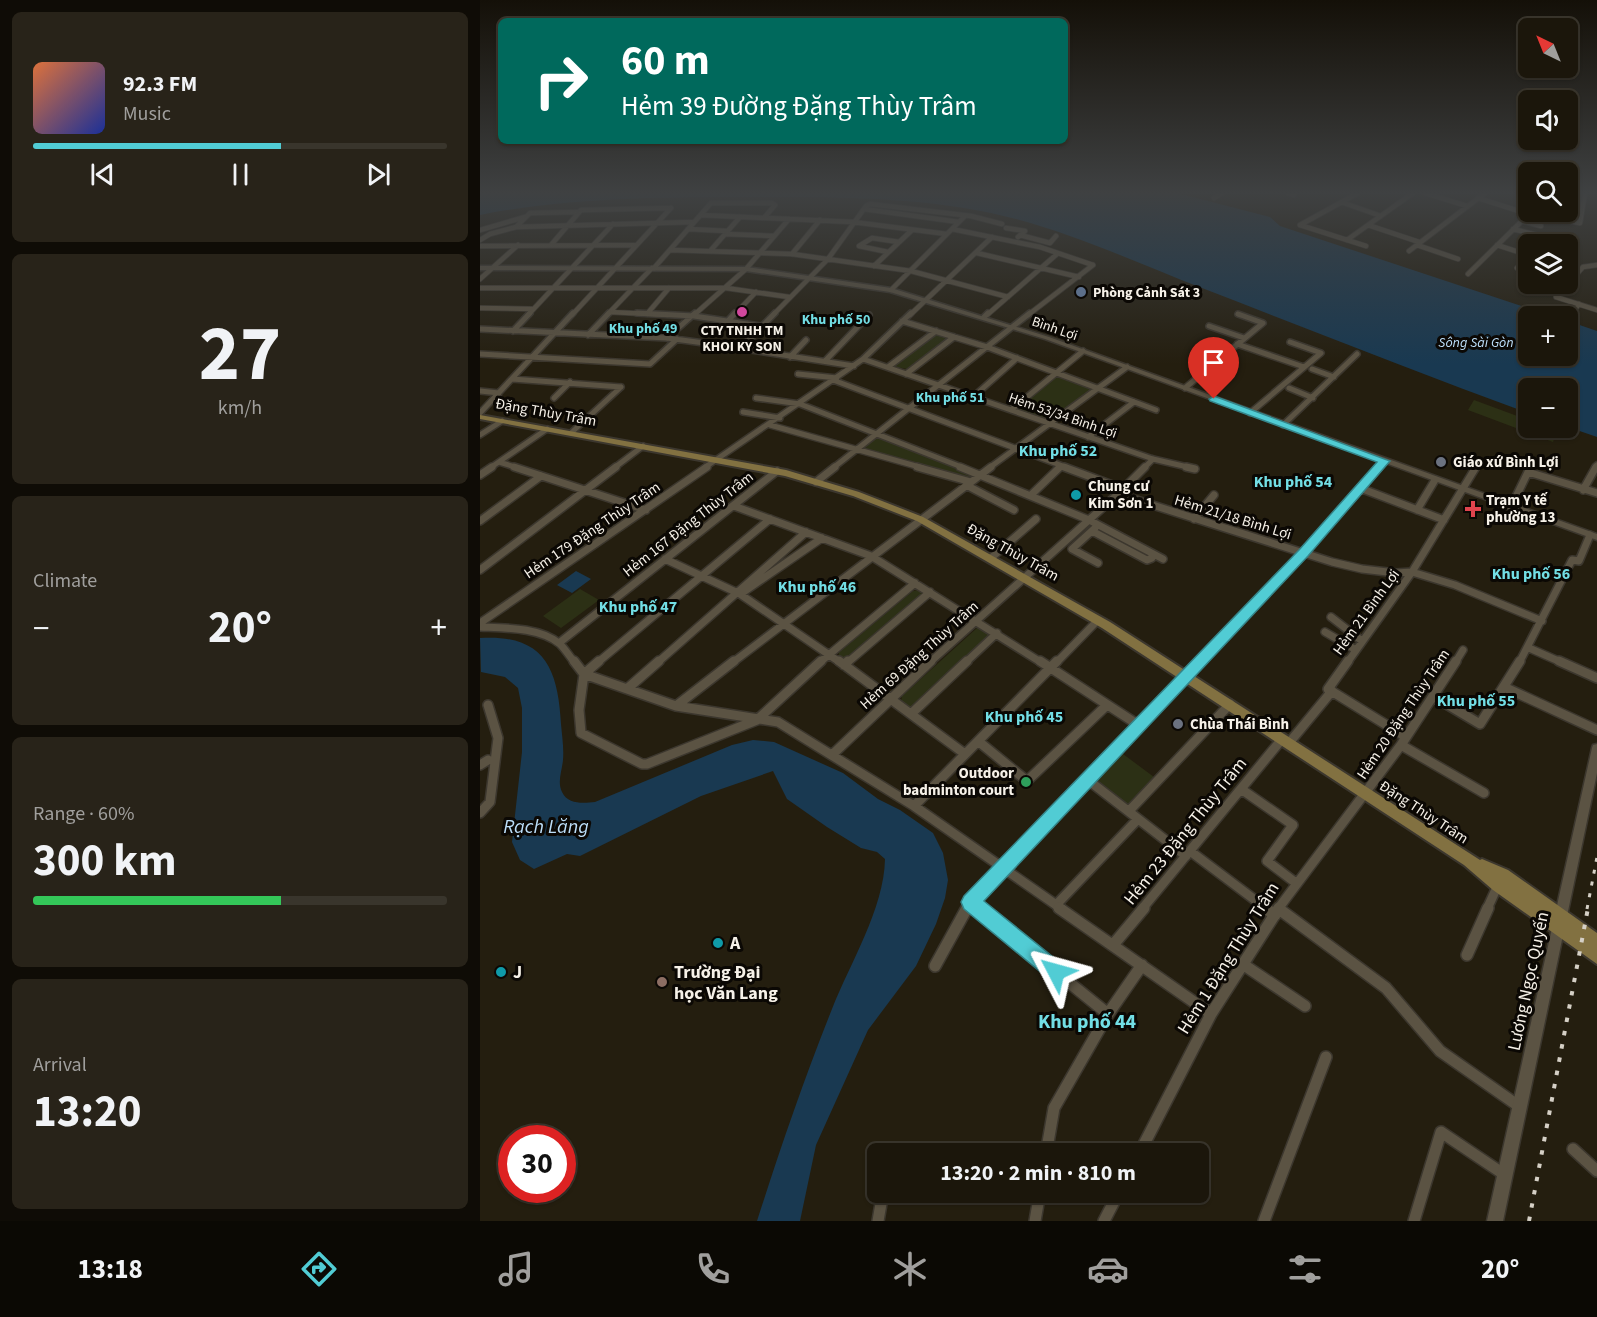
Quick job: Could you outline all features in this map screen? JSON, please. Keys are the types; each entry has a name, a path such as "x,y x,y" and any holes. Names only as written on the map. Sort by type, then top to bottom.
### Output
{"main road":[{"name":"Đặng Thùy Trâm","path":"480,415 502,421 777,471 816,482 920,519 1098,620 1469,860 1498,885 1597,942"},
{"name":"Đặng Thùy Trâm","path":"1469,860 1503,875 1597,957"}],"street":[{"path":"480,279 514,250"},
{"path":"513,331 588,250"},
{"path":"480,415 631,250"},
{"path":"588,335 670,250 761,251 828,259 911,271 1008,297"},
{"path":"792,254 795,250"},
{"path":"741,348 834,250"},
{"path":"878,250 888,252"},
{"path":"874,266 890,250"},
{"path":"891,290 931,250"},
{"name":"Hẻm 179 Đặng Thùy Trâm","path":"480,625 484,616 720,460 854,366 980,250"},
{"path":"816,482 1012,326 1094,265 1042,250"},
{"path":"1435,250 1458,259"},
{"path":"1468,274 1492,250"},
{"path":"668,338 726,288 761,251"},
{"path":"977,253 1079,277"},
{"path":"984,317 1057,254"},
{"path":"1597,265 1583,267 1556,297 1597,310"},
{"name":"Bình Lợi","path":"480,268 746,269 891,290 1012,326 1593,536"},
{"path":"480,288 726,288 789,297"},
{"path":"647,314 669,288"},
{"path":"728,321 756,292"},
{"path":"480,308 533,309"},
{"path":"610,312 694,316 760,326"},
{"path":"1185,388 1263,323 1238,314"},
{"path":"825,361 869,315"},
{"path":"902,321 987,346 1156,410"},
{"path":"1209,326 1244,338"},
{"path":"480,329 668,338 704,343"},
{"path":"888,368 936,332"},
{"path":"906,374 954,337"},
{"path":"480,354 650,364 677,339"},
{"path":"790,357 806,340"},
{"path":"1250,412 1321,353 1290,342"},
{"path":"1238,344 1304,367"},
{"path":"725,346 854,366"},
{"path":"1011,410 1083,351"},
{"path":"1283,425 1357,354"},
{"path":"973,397 1017,358"},
{"name":"Hẻm 53/34 Bình Lợi","path":"863,359 1153,459 1195,469"},
{"path":"676,706 920,519 1127,367"},
{"path":"1312,369 1334,377"},
{"name":"Hẻm 21/18 Bình Lợi","path":"798,374 835,379 1194,519 1362,569 1412,572 1455,585 1542,621"},
{"path":"512,379 621,387 571,433"},
{"path":"554,399 570,382"},
{"path":"1289,388 1312,398"},
{"path":"480,391 499,393"},
{"path":"756,398 800,404 981,475 1089,520 1163,559"},
{"path":"1088,437 1134,402"},
{"path":"742,412 780,418"},
{"path":"480,435 502,421"},
{"path":"770,425 968,484 1014,510"},
{"path":"480,475 547,429"},
{"path":"480,570 643,446"},
{"name":"Hẻm 69 Đặng Thùy Trâm","path":"833,754 889,699 1120,492 1153,459"},
{"path":"935,966 970,902 1304,553 1384,461"},
{"path":"499,462 646,510"},
{"name":"Hẻm 21 Bình Lợi","path":"1286,741 1332,691 1328,689 1412,572 1478,464"},
{"path":"1583,490 1597,465"},
{"path":"1031,495 1060,466"},
{"name":"Hẻm 167 Đặng Thùy Trâm","path":"559,643 777,471"},
{"path":"1510,507 1528,472 1597,493"},
{"path":"480,521 542,476"},
{"path":"1417,510 1435,480"},
{"path":"1360,488 1444,520"},
{"path":"1194,519 1214,495"},
{"path":"734,506 871,556 997,633 1140,726"},
{"path":"770,519 584,674 579,704 581,733 645,764 757,720 829,654 915,583"},
{"path":"991,558 1036,519"},
{"path":"1098,563 1072,549 1099,525"},
{"path":"1092,531 1147,560 1154,554"},
{"path":"627,689 806,532"},
{"path":"1433,696 1480,724 1529,648 1572,560 1579,561 1593,536"},
{"path":"739,593 822,538"},
{"path":"665,559 739,593 912,713 965,754"},
{"path":"844,665 930,592"},
{"path":"1330,617 1362,641"},
{"path":"914,806 1098,620"},
{"path":"480,625 540,634 559,643 584,674 676,706 778,722 914,806 1211,1014"},
{"path":"1325,632 1356,650"},
{"path":"912,713 997,633"},
{"path":"1529,648 1597,678"},
{"name":"Hẻm 20 Đặng Thùy Trâm","path":"1365,793 1404,741 1463,650"},
{"path":"1504,687 1597,730"},
{"path":"1332,691 1484,793"},
{"path":"1128,811 1230,704"},
{"path":"480,813 490,802 498,738 488,705"},
{"path":"978,741 1027,781 1107,705"},
{"name":"Hẻm 23 Đặng Thùy Trâm","path":"1113,945 1241,789 1286,741"},
{"name":"Lương Ngọc Quyến","path":"1495,1221 1597,748"},
{"path":"1089,780 1138,819 1188,854 1328,943 1361,971 1386,988 1440,1051 1520,1107"},
{"path":"1241,789 1293,825 1267,861 1296,883"},
{"name":"Hẻm 1 Đặng Thùy Trâm","path":"1145,1143 1211,1014 1296,883 1365,793"},
{"path":"1056,905 1138,819"},
{"path":"1467,955 1498,885"},
{"path":"970,902 1108,1014"},
{"path":"1048,1143 1054,1108 1108,1014 1142,965"},
{"path":"1244,965 1305,1006"},
{"path":"1264,1221 1326,1057"},
{"path":"1414,1221 1441,1132 1505,1175"},
{"path":"1573,1149 1597,1171"},
{"path":"878,1221 881,1203"},
{"path":"1035,1221 1038,1203"},
{"path":"1104,1221 1113,1203"}],"green space":[{"path":"937,334 949,338 907,369 896,367 895,365"},
{"path":"1057,375 1093,389 1051,420 1020,411 1019,408"},
{"path":"1474,400 1518,416 1518,429 1468,410"},
{"path":"876,438 973,475 969,478 865,450 864,448"},
{"path":"1542,438 1554,438 1553,442"},
{"path":"580,589 599,600 561,628 543,616"},
{"path":"913,591 923,592 922,595 847,659 839,656 839,652"},
{"path":"982,627 990,631 990,635 913,707 908,708 901,702 902,696 977,628"},
{"path":"1119,751 1158,780 1128,810 1090,780"}],"water":[{"name":"Sông Sài Gòn","path":"1108,250 1352,250 1522,306 1518,306 1518,366 1578,366 1578,324 1597,331 1597,437 1578,430 1578,378 1518,378 1518,409"},
{"path":"576,571 591,579 572,593 557,585"},
{"name":"Rạch Lăng","path":"480,638 502,638 519,642 533,649 543,658 551,671 556,686 563,742 560,784 562,792 572,801 595,802 732,745 753,740 774,742 843,773 878,799 900,810 933,833 943,853 948,880 945,898 936,924 916,966 868,1030 816,1145 800,1221 757,1221 783,1141 832,1009 873,916 883,878 885,859 877,852 861,848 787,799 773,771 701,796 580,856 567,854 534,869 520,860 512,842 522,752 522,708 518,688 505,677 481,672"}],"railway":[{"path":"1587,909 1597,857"},
{"path":"1529,1221 1588,908"}],"place":[{"name":"Phòng Cảnh Sát 3","path":"1081,292"},
{"name":"CTY TNHH TM KHOI KY SON","path":"742,312"},
{"name":"Giáo xứ Bình Lợi","path":"1441,462"},
{"name":"Chung cư Kim Sơn 1","path":"1076,495"},
{"name":"Trạm Y tế phường 13","path":"1473,509"},
{"name":"Chùa Thái Bình","path":"1178,724"},
{"name":"Outdoor badminton court","path":"1026,782"},
{"name":"A","path":"718,943"},
{"name":"J","path":"501,972"},
{"name":"Trường Đại học Văn Lang","path":"662,982"}],"district":[{"name":"Khu phố 50","path":"836,319"},
{"name":"Khu phố 49","path":"643,328"},
{"name":"Khu phố 51","path":"950,397"},
{"name":"Khu phố 52","path":"1058,450"},
{"name":"Khu phố 54","path":"1293,481"},
{"name":"Khu phố 56","path":"1531,573"},
{"name":"Khu phố 46","path":"817,586"},
{"name":"Khu phố 47","path":"638,606"},
{"name":"Khu phố 55","path":"1476,700"},
{"name":"Khu phố 45","path":"1024,716"},
{"name":"Khu phố 44","path":"1087,1021"}],"route":[{"path":"1056,972 970,902 1304,553 1384,461 1214,399"}]}
